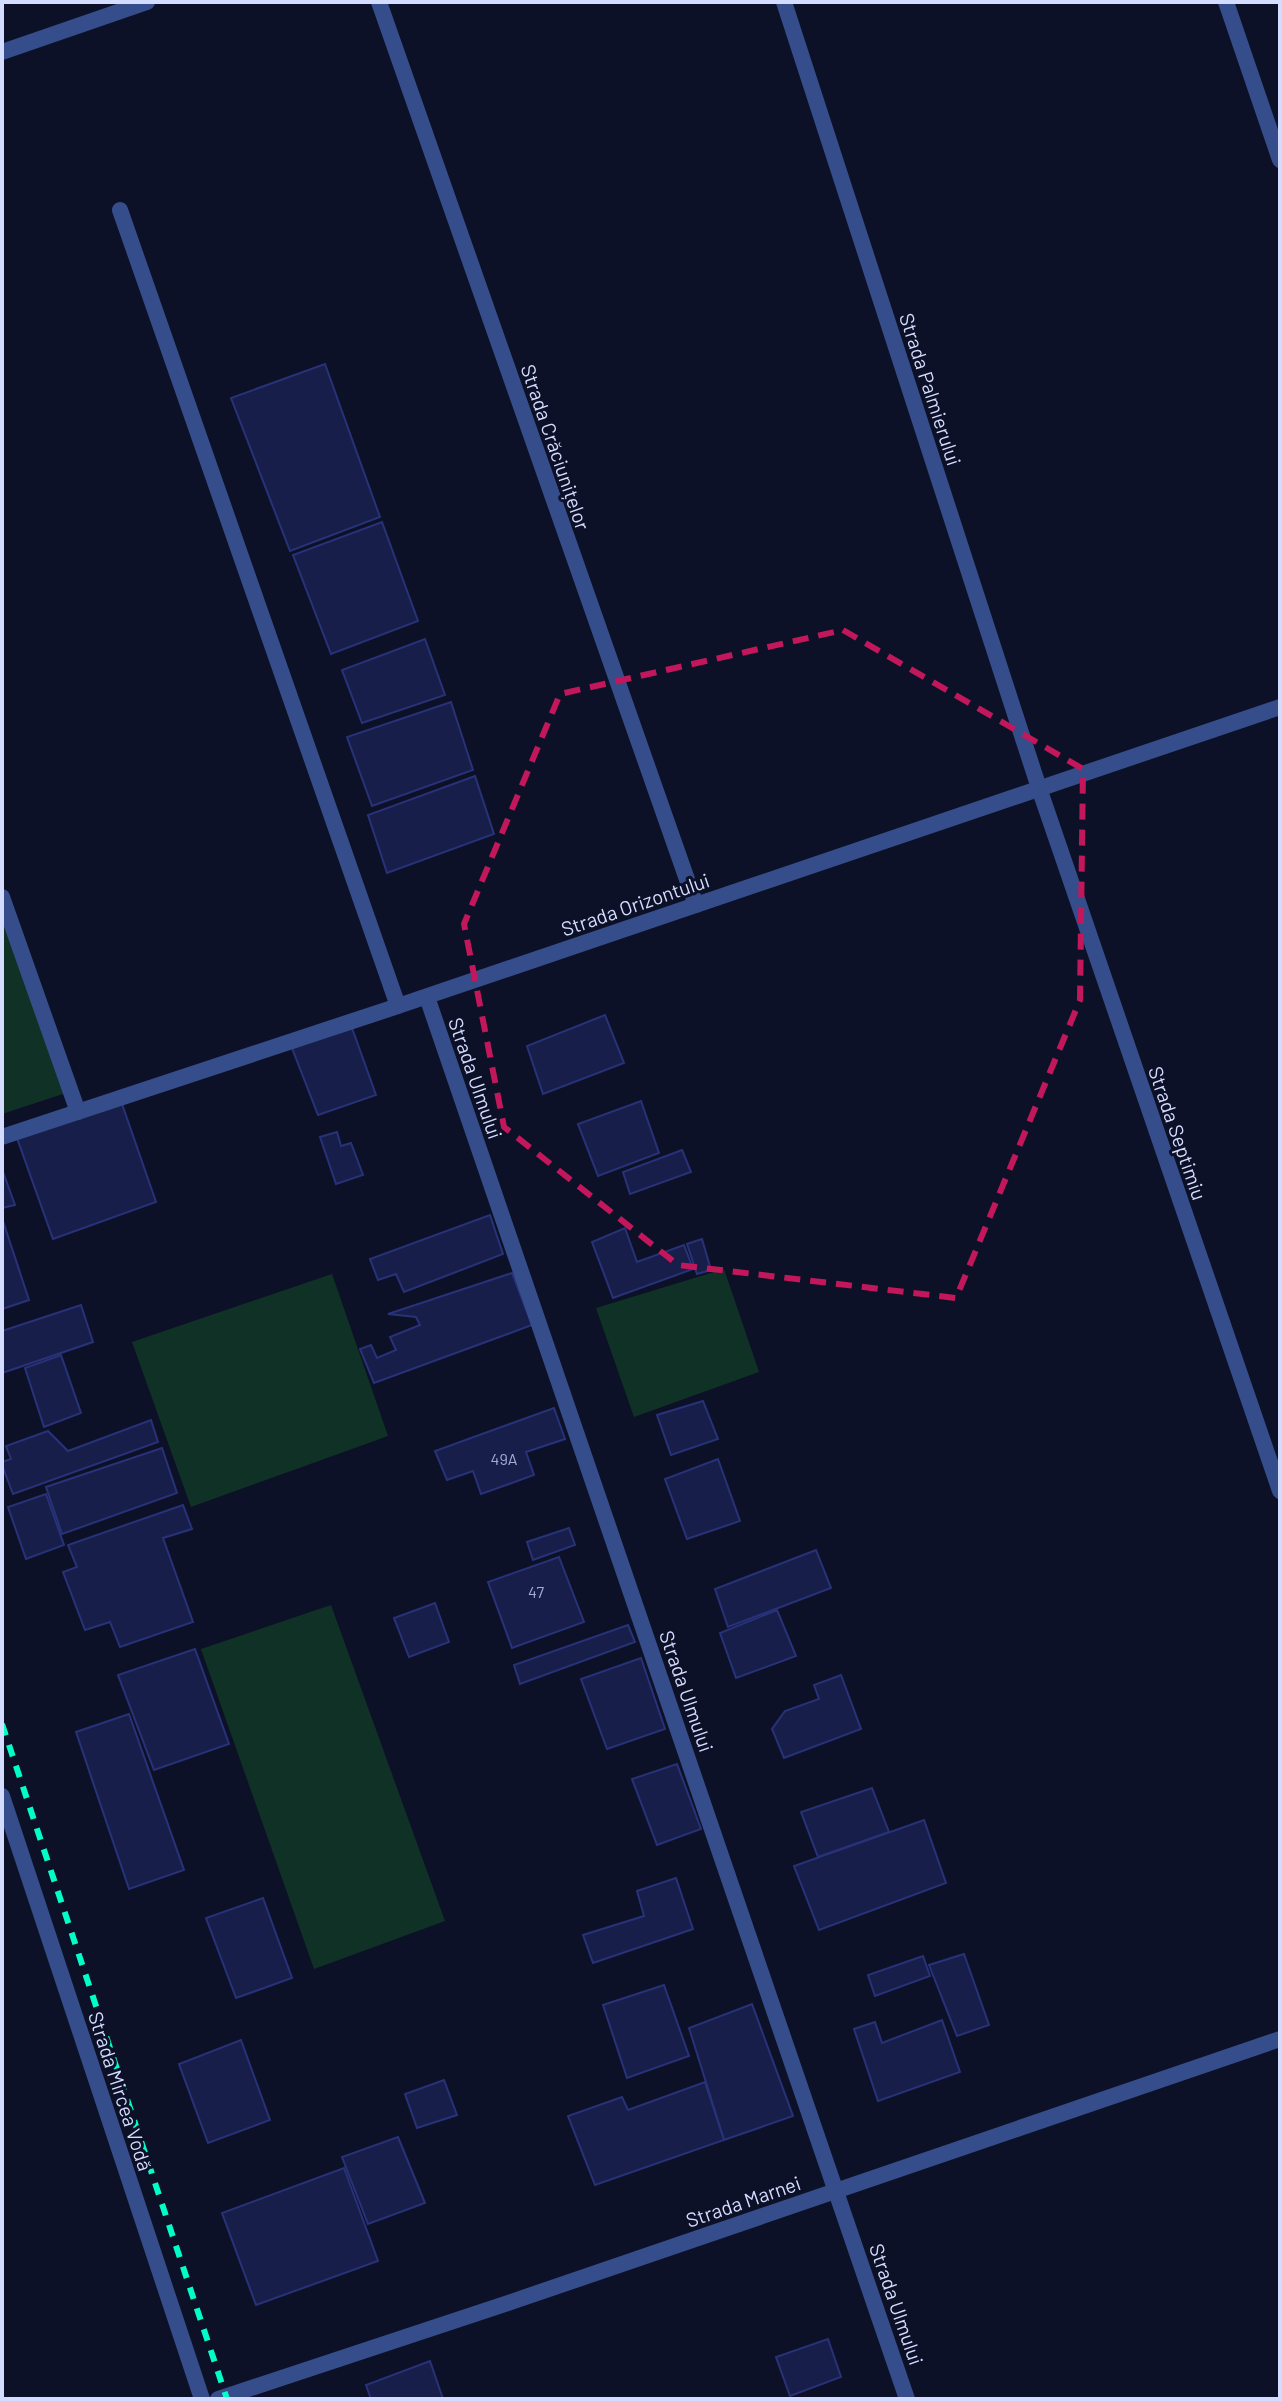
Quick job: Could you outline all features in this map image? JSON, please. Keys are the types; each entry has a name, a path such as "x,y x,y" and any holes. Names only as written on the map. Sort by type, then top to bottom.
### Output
{"street":[{"path":"2,52 147,2"},
{"name":"Strada Crăciunițelor","path":"379,2 696,905"},
{"name":"Strada Palmierului","path":"784,2 1039,788"},
{"path":"1226,2 1280,160"},
{"path":"120,210 398,1006"},
{"name":"Strada Orizontului","path":"2,1137 427,997 1280,707"},
{"name":"Strada Septimiu","path":"1039,788 1280,1491"},
{"path":"2,897 78,1112"},
{"name":"Strada Ulmului","path":"427,997 907,2399"},
{"name":"Strada Mircea Vodă","path":"2,1796 202,2399"},
{"name":"Strada Marnei","path":"218,2399 1280,2039"}],"highlighted area":[{"path":"843,630 1083,769 1080,1000 956,1298 678,1265 504,1127 464,924 560,694"}],"green space":[{"path":"2,897 66,1093 2,1114"},
{"path":"724,1269 759,1372 634,1417 596,1308"},
{"path":"332,1274 388,1436 191,1507 132,1342"},
{"path":"331,1605 445,1921 314,1969 201,1649"}],"building":[{"path":"325,364 380,517 290,551 231,398"},
{"path":"382,522 418,621 331,654 293,555"},
{"path":"425,639 445,695 362,723 342,670"},
{"path":"451,702 473,770 372,806 347,737"},
{"path":"475,776 494,834 387,873 368,815"},
{"path":"605,1015 624,1063 543,1094 527,1046"},
{"path":"352,1028 376,1095 318,1115 292,1048"},
{"path":"121,1101 156,1202 53,1239 17,1138"},
{"path":"641,1101 659,1153 598,1176 578,1124"},
{"path":"337,1132 341,1146 351,1143 363,1175 336,1184 320,1137"},
{"path":"682,1150 691,1172 630,1194 623,1172"},
{"path":"2,1169 15,1205 2,1208"},
{"path":"490,1215 503,1254 404,1292 396,1274 378,1280 370,1259"},
{"path":"2,1218 29,1300 2,1309"},
{"path":"625,1228 637,1262 684,1245 693,1269 613,1298 592,1242"},
{"path":"702,1239 711,1270 697,1274 687,1244"},
{"path":"512,1273 532,1325 374,1383 360,1349 371,1345 377,1358 396,1350 390,1337 420,1325 416,1317 388,1314"},
{"path":"81,1305 93,1342 2,1373 2,1331"},
{"path":"61,1355 81,1413 44,1427 25,1368"},
{"path":"703,1401 718,1439 671,1455 657,1415"},
{"path":"554,1408 565,1439 526,1452 534,1475 481,1494 473,1471 447,1480 435,1451"},
{"path":"151,1420 158,1442 13,1494 2,1465 2,1462 11,1459 6,1446 48,1431 68,1451"},
{"path":"162,1448 177,1493 62,1534 46,1487"},
{"path":"718,1459 740,1521 687,1539 665,1479"},
{"path":"46,1494 64,1545 26,1559 8,1507"},
{"path":"183,1505 192,1529 163,1538 193,1622 120,1647 110,1622 85,1630 63,1572 77,1567 68,1545"},
{"path":"569,1528 575,1545 533,1560 527,1542"},
{"path":"816,1550 831,1588 728,1627 715,1589"},
{"path":"559,1557 584,1622 512,1648 488,1582"},
{"path":"435,1603 449,1642 409,1657 394,1618"},
{"path":"777,1610 796,1656 736,1678 720,1633"},
{"path":"628,1625 635,1642 520,1684 514,1665"},
{"path":"195,1649 229,1744 154,1770 118,1675"},
{"path":"641,1658 665,1729 607,1749 581,1679"},
{"path":"841,1675 861,1729 784,1758 772,1729 785,1711 819,1699 814,1685"},
{"path":"129,1714 184,1870 129,1889 76,1732"},
{"path":"677,1764 701,1829 657,1845 632,1779"},
{"path":"872,1788 889,1832 818,1857 801,1812"},
{"path":"924,1820 946,1883 819,1930 794,1866"},
{"path":"676,1878 693,1929 593,1963 583,1935 644,1916 637,1891"},
{"path":"263,1898 292,1978 236,1998 206,1918"},
{"path":"964,1954 989,2025 957,2036 929,1965"},
{"path":"923,1956 930,1976 875,1996 868,1975"},
{"path":"664,1985 689,2056 627,2078 603,2005"},
{"path":"752,2004 793,2116 724,2140 689,2028"},
{"path":"942,2020 960,2072 878,2101 854,2029 875,2022 882,2043"},
{"path":"241,2040 270,2120 208,2143 179,2064"},
{"path":"444,2080 457,2115 417,2128 405,2094"},
{"path":"705,2082 724,2140 595,2185 568,2116 622,2097 628,2110"},
{"path":"398,2137 425,2203 368,2224 342,2157"},
{"path":"344,2168 378,2261 256,2305 222,2213"},
{"path":"828,2339 841,2377 790,2396 776,2357"},
{"path":"430,2361 443,2399 371,2399 366,2385"}],"railway":[{"path":"2,1724 227,2399"}]}
